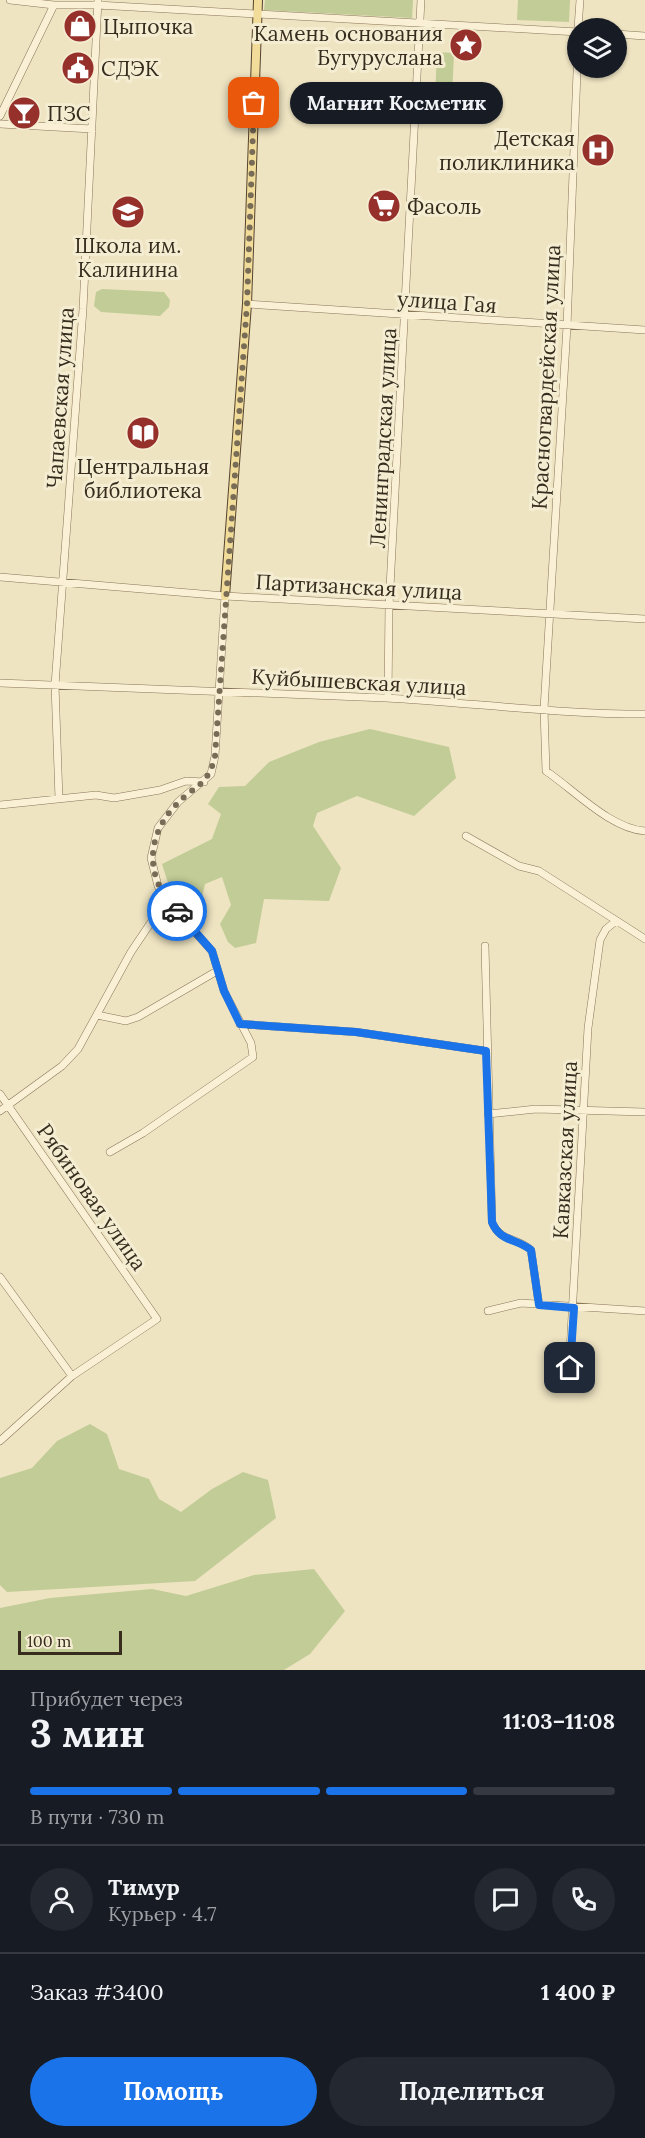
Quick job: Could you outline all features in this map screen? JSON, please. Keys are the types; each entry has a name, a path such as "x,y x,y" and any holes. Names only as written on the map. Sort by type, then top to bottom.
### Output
{"main road":[{"path":"225,596 247,304 258,0"}],"street":[{"path":"10,0 54,5 97,3 258,15 567,30"},
{"name":"Ленинградская улица","path":"388,698 389,606 421,0"},
{"path":"579,18 580,0"},
{"name":"Чапаевская улица","path":"59,799 55,685 83,309 97,3"},
{"path":"0,116 54,5"},
{"path":"627,35 645,36"},
{"name":"Красногвардейская улица","path":"577,78 567,326 544,709 546,771 590,805 624,826 645,831"},
{"path":"4,108 5,120 9,124"},
{"path":"0,124 92,129"},
{"name":"улица Гая","path":"247,304 645,330"},
{"name":"Партизанская улица","path":"0,577 225,596 645,619"},
{"path":"110,1152 143,1133 253,1057 251,1042 240,1024 217,971 212,951 166,900 158,886 151,858 158,828 178,802 211,774 215,756 225,596"},
{"name":"Куйбышевская улица","path":"0,683 388,698 544,709 581,714 645,714"},
{"path":"0,805 30,804 96,795 123,797 186,782 204,782"},
{"path":"466,836 519,866 539,871 645,939"},
{"path":"0,1111 62,1066 78,1049 131,952 166,900"},
{"name":"Кавказская улица","path":"568,1388 588,1028 600,940 606,929 616,921"},
{"path":"486,946 486,1051 492,1222 496,1232 504,1238 522,1244 531,1250 539,1305"},
{"path":"97,1016 126,1021 138,1017 217,971"},
{"path":"240,1024 356,1032 486,1051"},
{"name":"Рябиновая улица","path":"0,1094 157,1319 72,1376"},
{"path":"488,1114 536,1109 645,1112"},
{"path":"0,1277 72,1376 0,1441"},
{"path":"489,1311 521,1303 645,1311"}],"green space":[{"path":"265,0 413,0 412,18 264,10"},
{"path":"518,0 570,0 567,22 517,20"},
{"path":"437,52 454,53 452,97 435,97"},
{"path":"102,289 164,292 170,300 169,307 160,316 101,312 94,306 96,292"},
{"path":"370,729 449,747 456,778 414,816 357,796 317,813 313,826 341,868 329,901 264,899 256,943 235,948 228,942 220,924 231,905 222,877 205,884 201,901 189,906 169,886 162,864 212,839 221,814 208,804 219,787 245,786 269,762 319,742"},
{"path":"90,1424 107,1434 119,1469 149,1479 159,1499 181,1512 212,1489 243,1472 268,1480 276,1518 195,1581 7,1592 0,1585 0,1478 32,1468 57,1441"},
{"path":"314,1569 345,1611 310,1654 284,1670 0,1670 0,1608 50,1598 152,1589 186,1596 254,1575"}],"way so far":[{"path":"177,911 166,900 158,886 151,858 158,828 178,802 211,774 215,756 220,653 247,304 254,103"}],"place":[{"name":"Цыпочка","path":"80,26"},
{"name":"Камень основания Бугуруслана","path":"466,45"},
{"name":"СДЭК","path":"78,68"},
{"name":"Магнит Косметик","path":"254,103"},
{"name":"ПЗС","path":"24,113"},
{"name":"Детская поликлиника","path":"598,150"},
{"name":"Фасоль","path":"384,206"},
{"name":"Школа им. Калинина","path":"128,212"},
{"name":"Центральная библиотека","path":"143,433"}],"route":[{"path":"177,911 212,951 224,991 240,1024 356,1032 404,1041 486,1051 492,1222 496,1232 504,1238 522,1244 531,1250 539,1305 574,1308 570,1368"}]}
